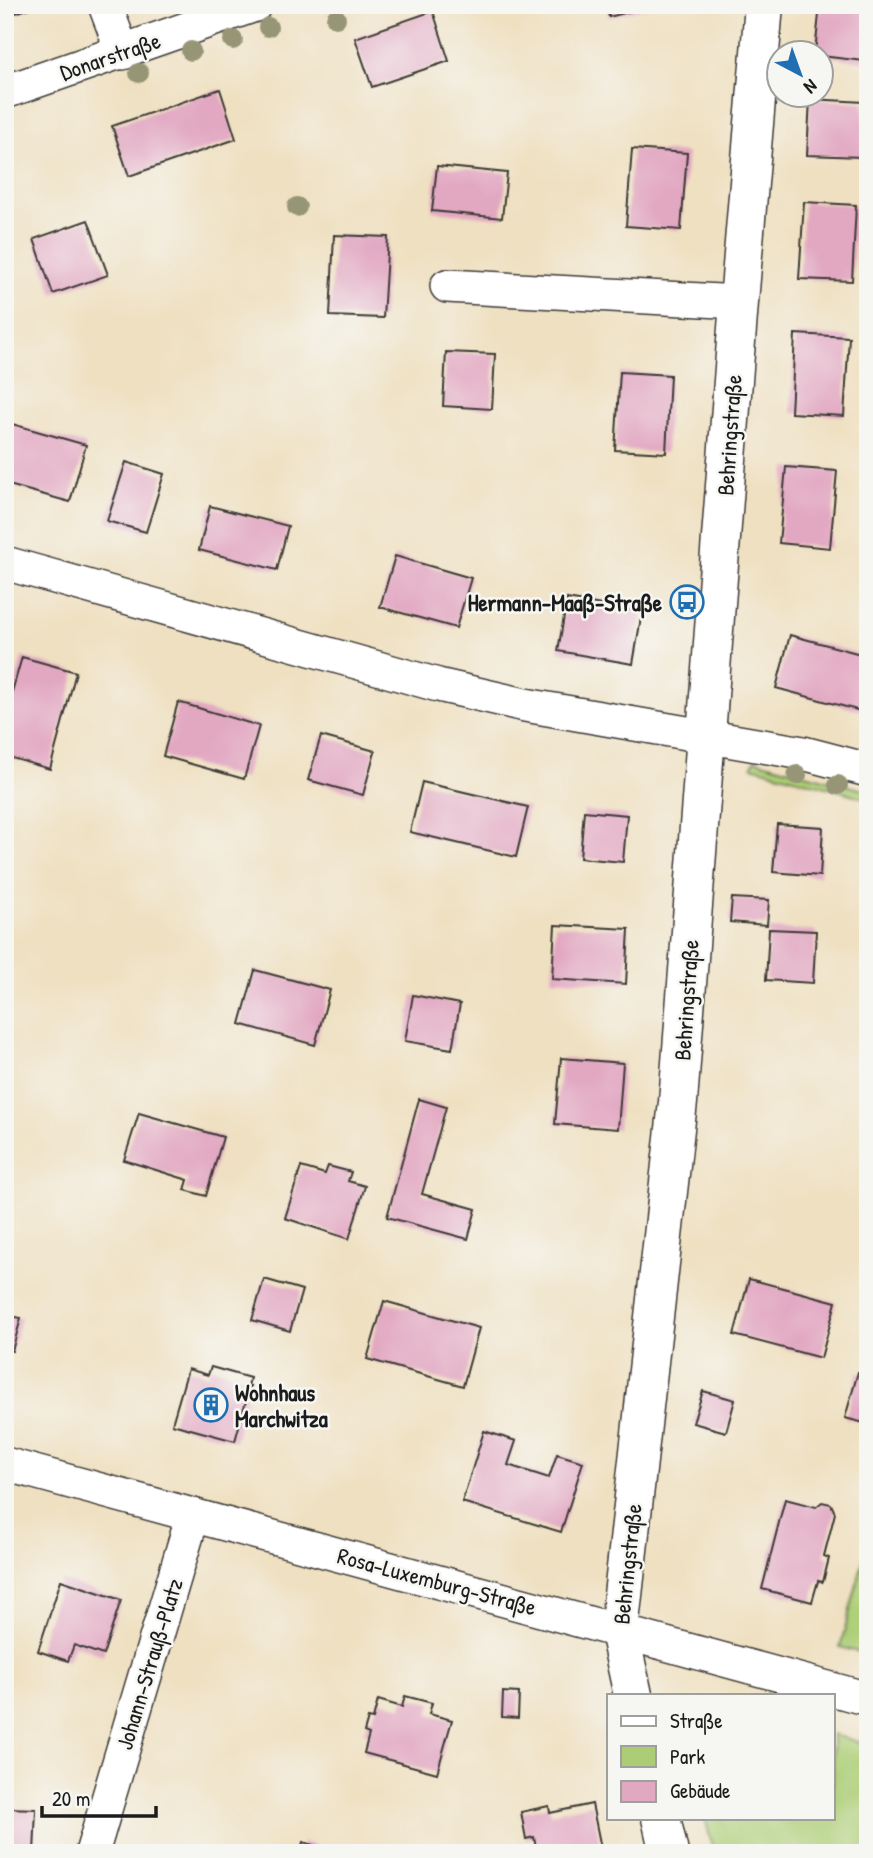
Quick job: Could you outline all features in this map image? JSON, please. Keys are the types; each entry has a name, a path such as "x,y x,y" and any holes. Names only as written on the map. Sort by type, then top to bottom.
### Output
{"street":[{"path":"105,5 123,53"},
{"name":"Donarstraße","path":"5,92 255,5"},
{"name":"Behringstraße","path":"633,1694 619,1631 678,1102 764,5"},
{"path":"447,286 739,302"},
{"path":"5,563 438,685 525,705 803,753 868,770"},
{"name":"Rosa-Luxemburg-Straße","path":"5,1464 868,1699"},
{"name":"Johann-Strauß-Platz","path":"92,1853 193,1515"},
{"path":"661,1820 669,1853"}],"green space":[{"path":"755,760 868,791 868,799 752,766"},
{"path":"868,1543 868,1655 840,1647"},
{"path":"834,1735 868,1744 868,1853 714,1853 706,1820 834,1820"}],"building":[{"path":"7,5 36,5 36,6 10,15"},
{"path":"606,5 651,5 651,6 609,17"},
{"path":"820,5 868,5 864,61 834,58 834,38 816,38"},
{"path":"433,11 449,61 372,87 355,38"},
{"path":"220,89 236,139 129,176 112,126"},
{"path":"834,100 864,102 862,157 807,155 810,108 834,108"},
{"path":"632,149 687,153 681,230 626,226"},
{"path":"437,166 507,173 502,218 432,211"},
{"path":"804,202 856,205 852,281 799,279"},
{"path":"88,220 108,275 53,294 34,239"},
{"path":"334,235 388,237 383,318 330,316"},
{"path":"795,334 849,337 844,416 791,413"},
{"path":"446,352 495,354 492,409 443,406"},
{"path":"620,372 670,375 666,453 615,450"},
{"path":"5,422 86,445 70,502 5,484"},
{"path":"126,462 164,474 146,532 107,521"},
{"path":"786,467 837,471 830,548 779,543"},
{"path":"210,506 288,526 277,570 199,550"},
{"path":"395,556 471,578 456,628 380,607"},
{"path":"567,599 642,612 633,664 558,651"},
{"path":"790,635 868,656 868,713 776,688"},
{"path":"22,657 76,672 50,769 5,756 5,716"},
{"path":"178,702 259,726 244,779 163,756"},
{"path":"321,736 375,751 363,795 308,780"},
{"path":"422,782 528,807 516,857 410,832"},
{"path":"584,811 627,815 623,862 580,858"},
{"path":"777,824 823,827 820,876 773,872"},
{"path":"732,898 769,900 767,925 730,922"},
{"path":"555,925 629,929 626,984 552,979"},
{"path":"769,929 816,931 813,983 766,980"},
{"path":"255,970 330,990 315,1045 240,1024"},
{"path":"413,995 460,1004 452,1049 405,1041"},
{"path":"561,1058 623,1063 618,1129 555,1124"},
{"path":"419,1099 446,1107 422,1194 476,1209 468,1239 387,1217"},
{"path":"139,1113 223,1137 206,1196 185,1190 188,1180 124,1160"},
{"path":"328,1166 351,1172 348,1181 365,1186 349,1239 285,1218 301,1167 325,1174"},
{"path":"264,1279 302,1290 290,1331 252,1320"},
{"path":"749,1279 836,1302 821,1358 734,1335"},
{"path":"384,1301 479,1328 463,1386 367,1359"},
{"path":"5,1315 21,1318 12,1351 5,1349"},
{"name":"Wohnhaus Marchwitza","path":"211,1367 250,1378 235,1441 172,1424 188,1369 208,1375"},
{"path":"858,1372 868,1375 868,1424 845,1418"},
{"path":"703,1391 735,1400 726,1432 693,1423"},
{"path":"484,1431 516,1441 508,1465 549,1478 557,1454 583,1462 561,1532 462,1502"},
{"path":"868,1439 868,1468 860,1466"},
{"path":"785,1499 816,1507 822,1502 831,1504 835,1513 824,1556 829,1558 823,1582 818,1581 812,1602 762,1589"},
{"path":"61,1580 121,1600 103,1655 74,1645 68,1661 38,1651"},
{"path":"503,1692 519,1693 518,1718 502,1717"},
{"path":"405,1696 432,1703 429,1714 452,1720 437,1773 364,1753 369,1734 364,1732 368,1718 373,1719 378,1700 402,1707"},
{"path":"592,1804 602,1853 537,1853 534,1837 526,1839 521,1812 549,1806 550,1813"},
{"path":"5,1808 36,1809 34,1853 5,1853"},
{"path":"303,1842 336,1852 336,1853 300,1853"},
{"path":"795,1845 814,1851 814,1853 793,1853"}],"place":[{"name":"Hermann-Maaß-Straße","path":"687,602"},
{"name":"Wohnhaus Marchwitza","path":"211,1405"}]}
